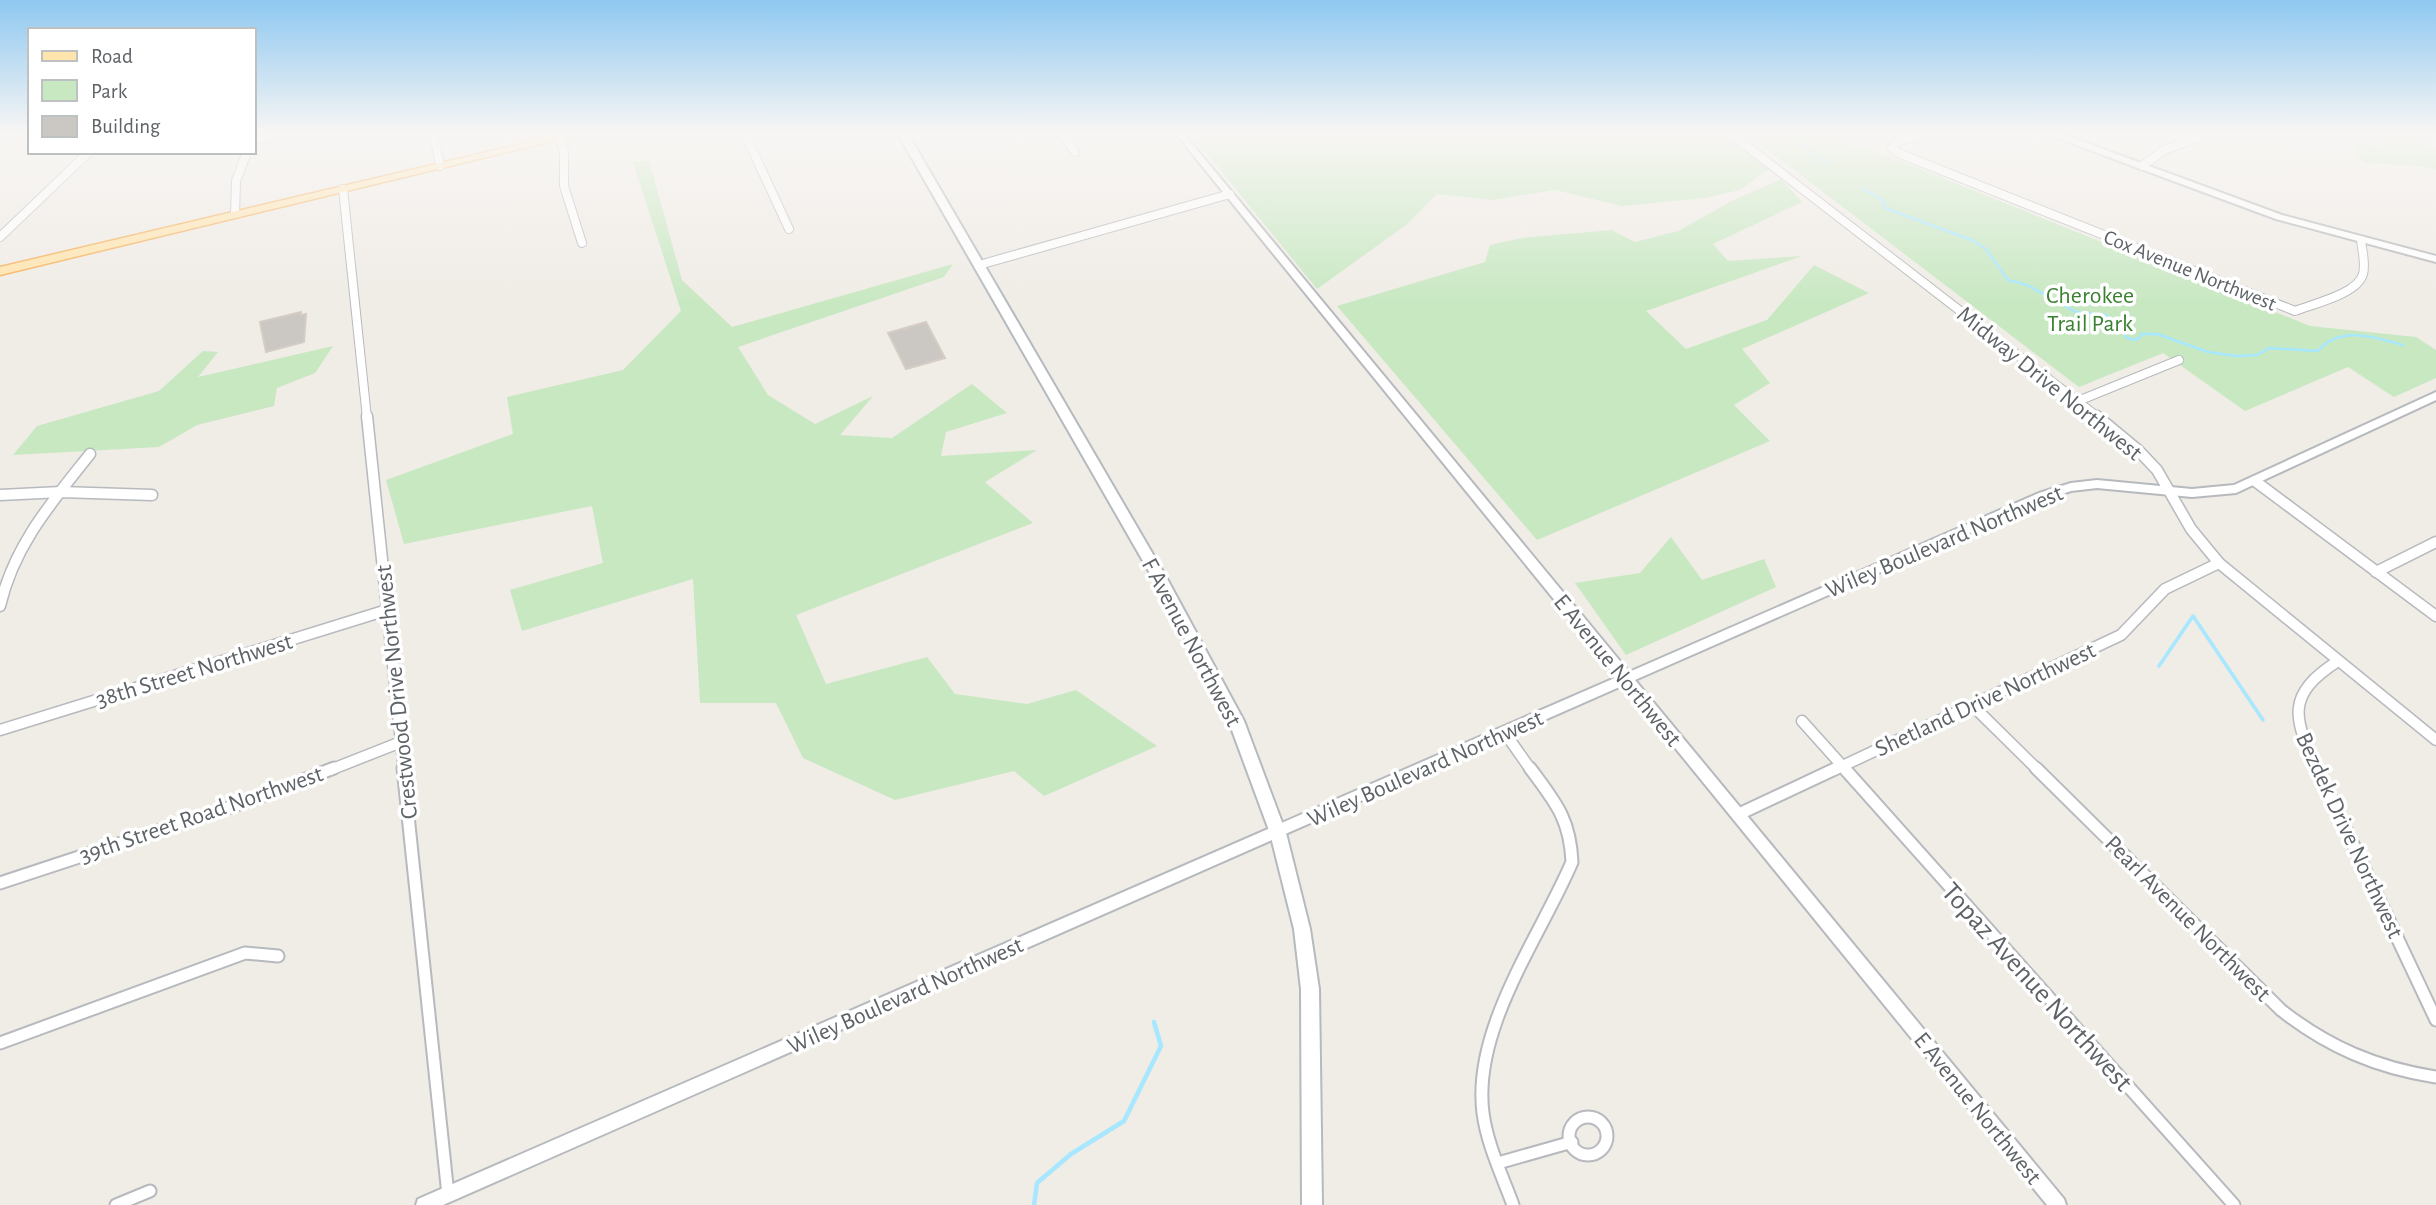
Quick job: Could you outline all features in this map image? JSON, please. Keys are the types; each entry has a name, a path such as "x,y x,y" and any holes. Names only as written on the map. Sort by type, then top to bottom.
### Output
{"main road":[{"path":"0,271 338,190"},
{"name":"F Avenue Northwest","path":"936,190 1213,675 1236,721 1278,833 1302,929 1310,989 1312,1205"}],"street":[{"path":"0,237 49,190"},
{"path":"235,214 236,190"},
{"name":"Crestwood Drive Northwest","path":"343,190 448,1195"},
{"path":"565,190 582,243"},
{"path":"771,190 789,229"},
{"name":"E Avenue Northwest","path":"1227,190 2058,1205"},
{"name":"Midway Drive Northwest","path":"1804,190 2138,450 2157,470 2191,529 2219,563 2436,740"},
{"name":"Cox Avenue Northwest","path":"1992,190 2295,311 2350,289 2360,282 2363,271 2361,240"},
{"path":"2207,190 2279,217 2436,259"},
{"path":"979,265 1230,194"},
{"path":"2078,401 2179,360"},
{"name":"Wiley Boulevard Northwest","path":"424,1205 2043,496 2071,487 2097,484 2213,492 2236,489 2436,396"},
{"path":"0,604 7,572 17,551 90,454"},
{"path":"2255,481 2436,616"},
{"path":"0,495 61,492 152,495"},
{"path":"2376,572 2436,542"},
{"name":"Shetland Drive Northwest","path":"1737,815 2121,635 2135,625 2159,594 2170,585 2219,563"},
{"name":"38th Street Northwest","path":"0,730 387,610"},
{"name":"Bezdek Drive Northwest","path":"2338,661 2312,677 2298,703 2298,720 2307,747 2436,1020"},
{"name":"Pearl Avenue Northwest","path":"1972,705 2281,1010 2309,1033 2339,1051 2373,1065 2407,1074 2436,1077"},
{"name":"Topaz Avenue Northwest","path":"1802,721 2234,1205"},
{"path":"1505,733 1561,811 1571,836 1572,862 1491,1034 1482,1067 1482,1111 1513,1205"},
{"name":"39th Street Road Northwest","path":"0,883 252,800 401,742"},
{"path":"0,1043 245,953 278,956"},
{"path":"1498,1163 1572,1142"},
{"path":"116,1205 150,1191"}],"green space":[{"path":"642,190 657,190 682,280 732,327 953,264 944,277 738,347 768,395 815,424 873,396 840,435 892,438 972,384 1007,413 946,432 941,456 1037,450 985,482 1033,523 796,615 826,684 927,657 955,694 1027,704 1076,690 1157,746 1044,796 1014,771 895,800 803,758 776,703 700,703 693,579 522,631 510,590 603,563 592,506 404,544 386,480 513,434 507,397 623,370 681,311"},
{"path":"1237,190 1554,190 1492,200 1437,194 1406,225 1317,289"},
{"path":"1556,190 1739,190 1704,198 1622,206"},
{"path":"1756,190 1791,190 1802,202 1713,244 1728,261 1802,256 1646,311 1686,349 1767,320 1814,265 1869,293 1742,349 1770,383 1734,405 1770,441 1537,540 1337,306 1485,262 1490,245 1522,238 1611,230 1635,242 1678,231"},
{"name":"Cherokee Trail Park","path":"1821,190 1973,190 2310,326 2416,337 2436,350 2436,378 2394,397 2348,367 2245,411 2163,353 2079,387"},
{"path":"333,346 315,373 277,388 274,406 197,425 159,447 13,455 37,426 159,391 203,351 218,352 198,377"},
{"path":"1671,537 1702,580 1764,559 1776,587 1626,655 1575,583 1640,573"}],"building":[{"path":"301,312 301,315 306,314 304,342 266,352 260,322"},
{"path":"926,322 945,358 906,369 888,333"}],"waterway":[{"path":"1866,190 1884,201 1885,208 1972,240 1986,249 2008,280 2027,285 2076,312 2106,315 2123,330 2126,337 2133,340 2140,338 2141,334 2157,334 2208,352 2236,356 2257,355 2269,348 2318,351 2336,338 2358,335 2403,345"},
{"path":"2159,666 2193,616 2263,720"},
{"path":"1034,1205 1037,1183 1071,1154 1124,1121 1161,1046 1154,1022"}]}
